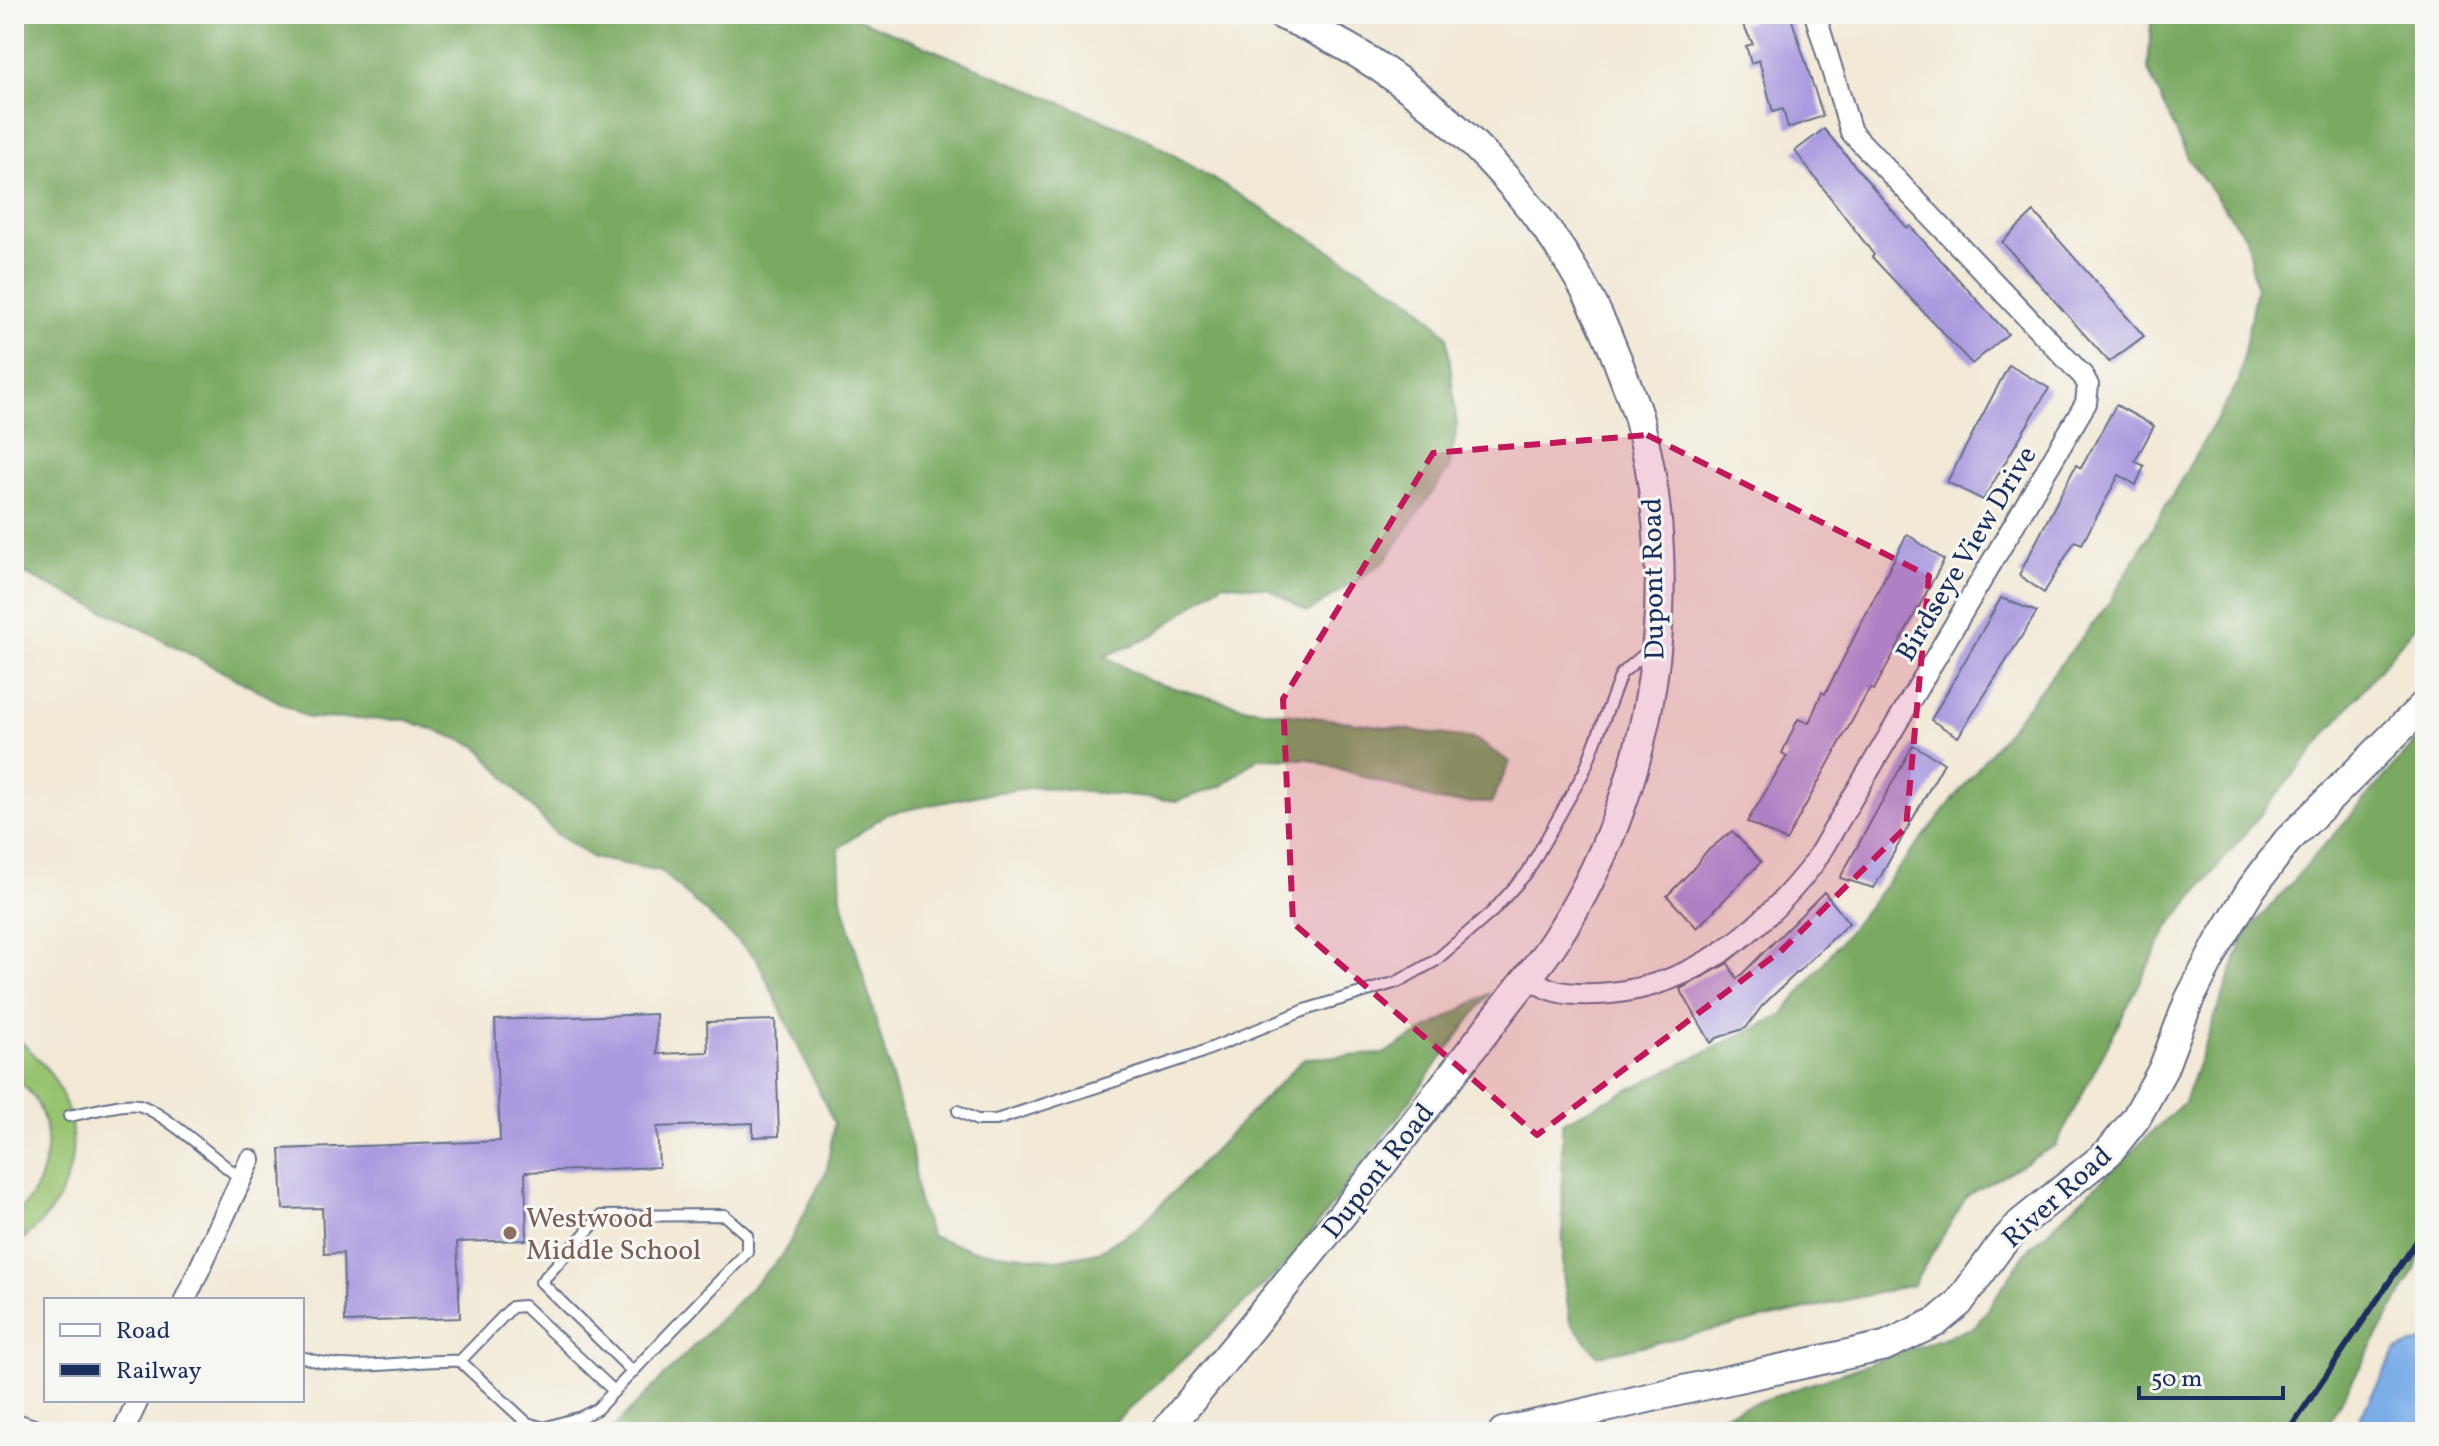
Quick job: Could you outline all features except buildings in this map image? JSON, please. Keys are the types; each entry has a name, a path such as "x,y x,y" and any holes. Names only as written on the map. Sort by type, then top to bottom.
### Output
{"street":[{"name":"Dupont Road","path":"1165,1432 1317,1246 1554,943 1606,846 1623,804 1638,756 1656,643 1657,530 1649,470 1632,401 1607,332 1578,275 1545,227 1504,177 1460,131 1378,66 1339,42 1280,14"},
{"name":"Birdseye View Drive","path":"1527,977 1550,989 1569,994 1632,991 1663,982 1693,971 1738,942 1793,891 1822,849 2086,403 2088,385 2083,376 1851,132 1815,14"},
{"name":"River Road","path":"1503,1432 1885,1346 1936,1322 1959,1303 2000,1246 2021,1223 2108,1153 2136,1118 2163,1069 2189,1000 2252,888 2287,841 2425,704"},
{"path":"186,1298 250,1160"},
{"path":"123,1432 137,1402"}],"lane":[{"path":"958,1111 977,1120 996,1120 1197,1054 1308,1009 1397,982 1435,961 1492,912 1527,873 1584,772 1621,674 1656,643"},
{"path":"69,1116 129,1104 141,1105 162,1117 241,1179"},
{"path":"460,1361 527,1423 544,1428 597,1409 747,1252 747,1235 724,1215 601,1216 541,1282 632,1371"},
{"path":"304,1358 349,1367 460,1361 512,1307 524,1306 614,1391"},
{"path":"18,1424 55,1432"}],"highlighted area":[{"path":"1647,435 1929,576 1906,827 1782,950 1537,1135 1293,923 1283,699 1433,453"}],"green space":[{"path":"14,14 847,14 1144,137 1413,301 1447,335 1457,427 1449,468 1384,562 1308,612 1268,588 1223,583 1149,638 1105,656 1149,681 1248,708 1475,739 1510,762 1491,803 1443,802 1309,759 1258,758 1222,786 1177,801 1037,787 985,794 886,814 839,848 841,897 912,1149 917,1198 931,1236 972,1250 1057,1260 1098,1252 1141,1225 1304,1058 1383,1054 1490,993 1290,1261 1104,1432 609,1432 783,1255 827,1170 834,1123 757,959 661,871 593,858 555,833 477,746 407,720 309,718 143,629 14,569"},
{"path":"2157,14 2425,14 2425,614 2169,926 2056,1145 1967,1196 1913,1285 1598,1356 1570,1321 1563,1274 1562,1122 1782,1015 2109,603 2239,381 2256,287 2246,238 2188,158 2148,70 2151,23"},
{"path":"2425,731 2425,1240 2414,1272 2323,1432 1694,1432 1703,1421 1975,1327 2026,1252 2184,1102 2245,935"},
{"path":"14,1034 55,1081 66,1104 72,1150 69,1172 49,1213 34,1230 14,1245 14,1215 34,1191 40,1177 46,1130 34,1097 14,1071"}],"water":[{"path":"2425,1341 2425,1432 2352,1432 2396,1350"}],"railway":[{"path":"2288,1432 2425,1229"}],"place":[{"name":"Westwood Middle School","path":"510,1233"}]}
